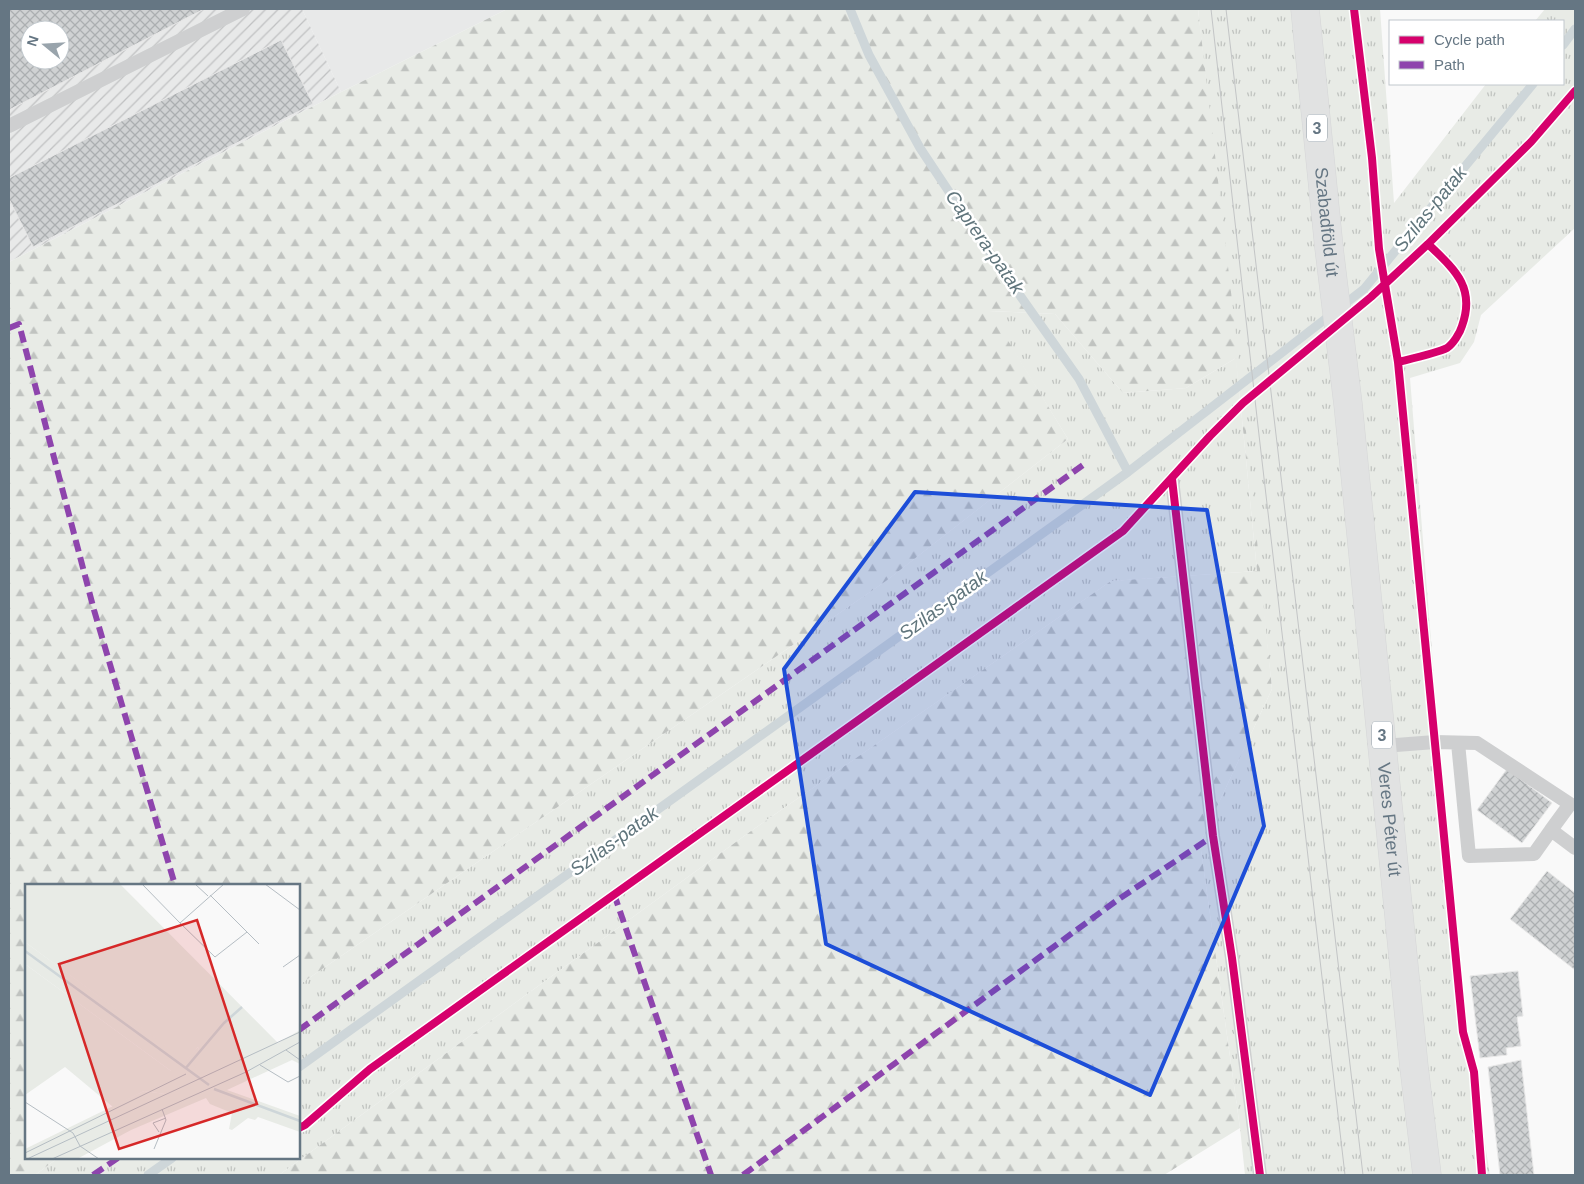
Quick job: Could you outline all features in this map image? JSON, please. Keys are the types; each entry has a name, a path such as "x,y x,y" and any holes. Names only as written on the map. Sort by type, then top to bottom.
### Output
{"main road":[{"name":"Szabadföld út","path":"1305,9 1329,248 1348,404"},
{"name":"Veres Péter út","path":"1348,404 1414,1067 1427,1175"}],"lane":[{"path":"9,126 243,9"},
{"path":"1172,479 1213,836 1232,958 1260,1175"},
{"path":"1383,746 1435,742 1458,742 1477,743 1570,804 1534,854 1469,856 1458,742"},
{"path":"1551,830 1575,848"}],"highlighted area":[{"path":"915,492 1207,510 1264,826 1150,1095 826,944 784,669"}],"shaded area":[{"path":"9,9 302,9 341,92 9,262"},
{"path":"302,9 507,9 341,92"}],"green space":[{"path":"507,9 1198,9 1238,352 1272,689 1200,843 1240,1128 1164,1175 279,1175 751,831 1111,581 1257,571 1236,358 1186,388 1123,393 1055,314 990,311 1068,439 886,581 300,984 300,884 25,884 25,1159 57,1159 35,1175 9,1175 9,262"},
{"path":"1198,9 1380,9 1394,203 1485,85 1564,85 1564,20 1536,20 1545,9 1575,9 1575,228 1481,315 1474,342 1460,363 1410,378 1435,690 1469,1044 1490,1175 1245,1175 1200,843 1272,689"},
{"path":"989,311 1055,314 1123,393 1186,388 1236,358 1257,571 1111,581 751,831 279,1175 35,1175 57,1159 300,1159 300,984 886,581 1068,439"}],"building":[{"path":"9,9 204,9 9,110"},
{"path":"281,40 313,104 33,247 9,199 9,178"},
{"path":"1507,769 1552,803 1522,843 1477,810"},
{"path":"1547,871 1575,893 1575,970 1510,919"},
{"path":"1518,971 1523,1016 1517,1017 1521,1046 1506,1048 1507,1055 1480,1058 1470,976"},
{"path":"1521,1060 1534,1175 1500,1175 1488,1067"}],"waterway":[{"name":"Caprera-patak","path":"850,9 869,55 920,148 985,246 1079,379 1128,472"},
{"name":"Szilas-patak","path":"1564,44 1575,29"},
{"name":"Szilas-patak","path":"300,1066 1128,472 1364,289 1532,85"},
{"name":"Szilas-patak","path":"148,1175 171,1159"}],"tram line":[{"path":"1211,9 1345,1175"},
{"path":"1226,9 1363,1175"}],"marked path":[{"path":"9,328 19,324 94,610 175,884"},
{"path":"300,1029 1083,465"},
{"path":"743,1175 1116,901 1213,836"},
{"path":"614,894 711,1175"},
{"path":"93,1175 117,1159"}],"cycle path":[{"path":"1354,9 1372,158 1379,249 1398,362 1463,1032 1474,1072 1482,1175"},
{"path":"300,1128 370,1069 1123,531 1210,436 1243,403 1371,297 1428,244 1531,142 1575,91"},
{"path":"1398,362 1447,348 1460,332 1466,312 1466,300 1460,280 1428,244"},
{"path":"1172,479 1213,836 1232,958 1260,1175"}]}
